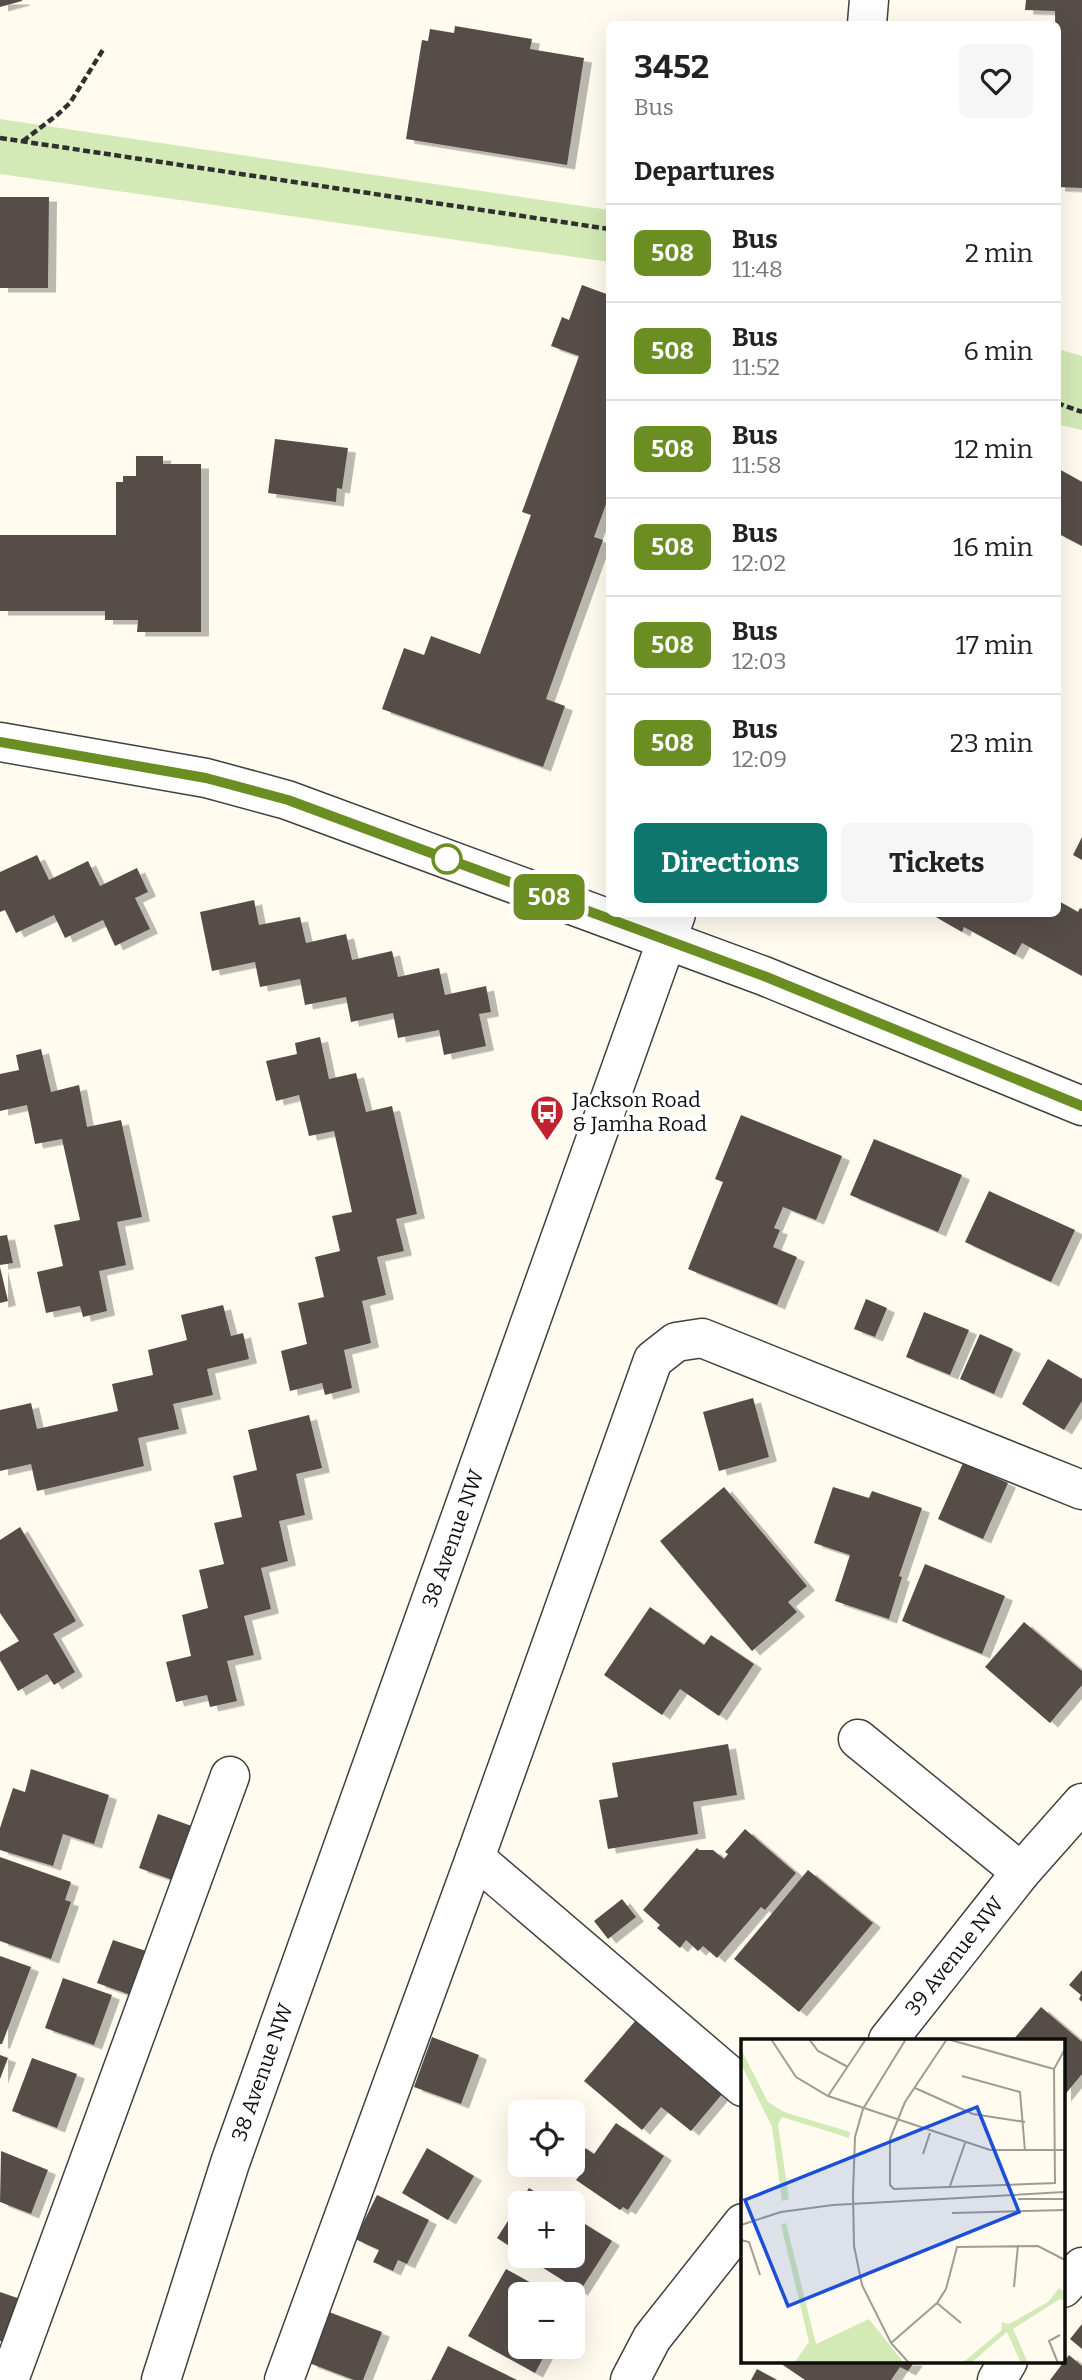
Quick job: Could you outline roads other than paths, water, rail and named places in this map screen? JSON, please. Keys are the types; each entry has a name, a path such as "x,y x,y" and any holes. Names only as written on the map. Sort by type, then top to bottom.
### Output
{"street":[{"path":"867,21 869,0"},
{"path":"0,742 206,778 288,800 606,905"},
{"path":"642,917 672,927 764,976 1082,1106"},
{"name":"38 Avenue NW","path":"161,2380 230,2163 672,927"},
{"path":"284,2380 653,1360 676,1342 702,1338 1082,1490"},
{"path":"858,1739 1021,1872"},
{"path":"9,2380 230,1776"},
{"name":"39 Avenue NW","path":"889,2039 1021,1872 1082,1804"},
{"path":"475,1858 741,2085"},
{"name":"38 Avenue NW","path":"138,2380 230,2163"},
{"path":"630,2380 652,2338 741,2226"},
{"path":"1064,2287 1082,2267"},
{"path":"997,2380 1007,2362"}],"place":[{"name":"Jackson Road & Jamha Road","path":"547,1142"}]}
